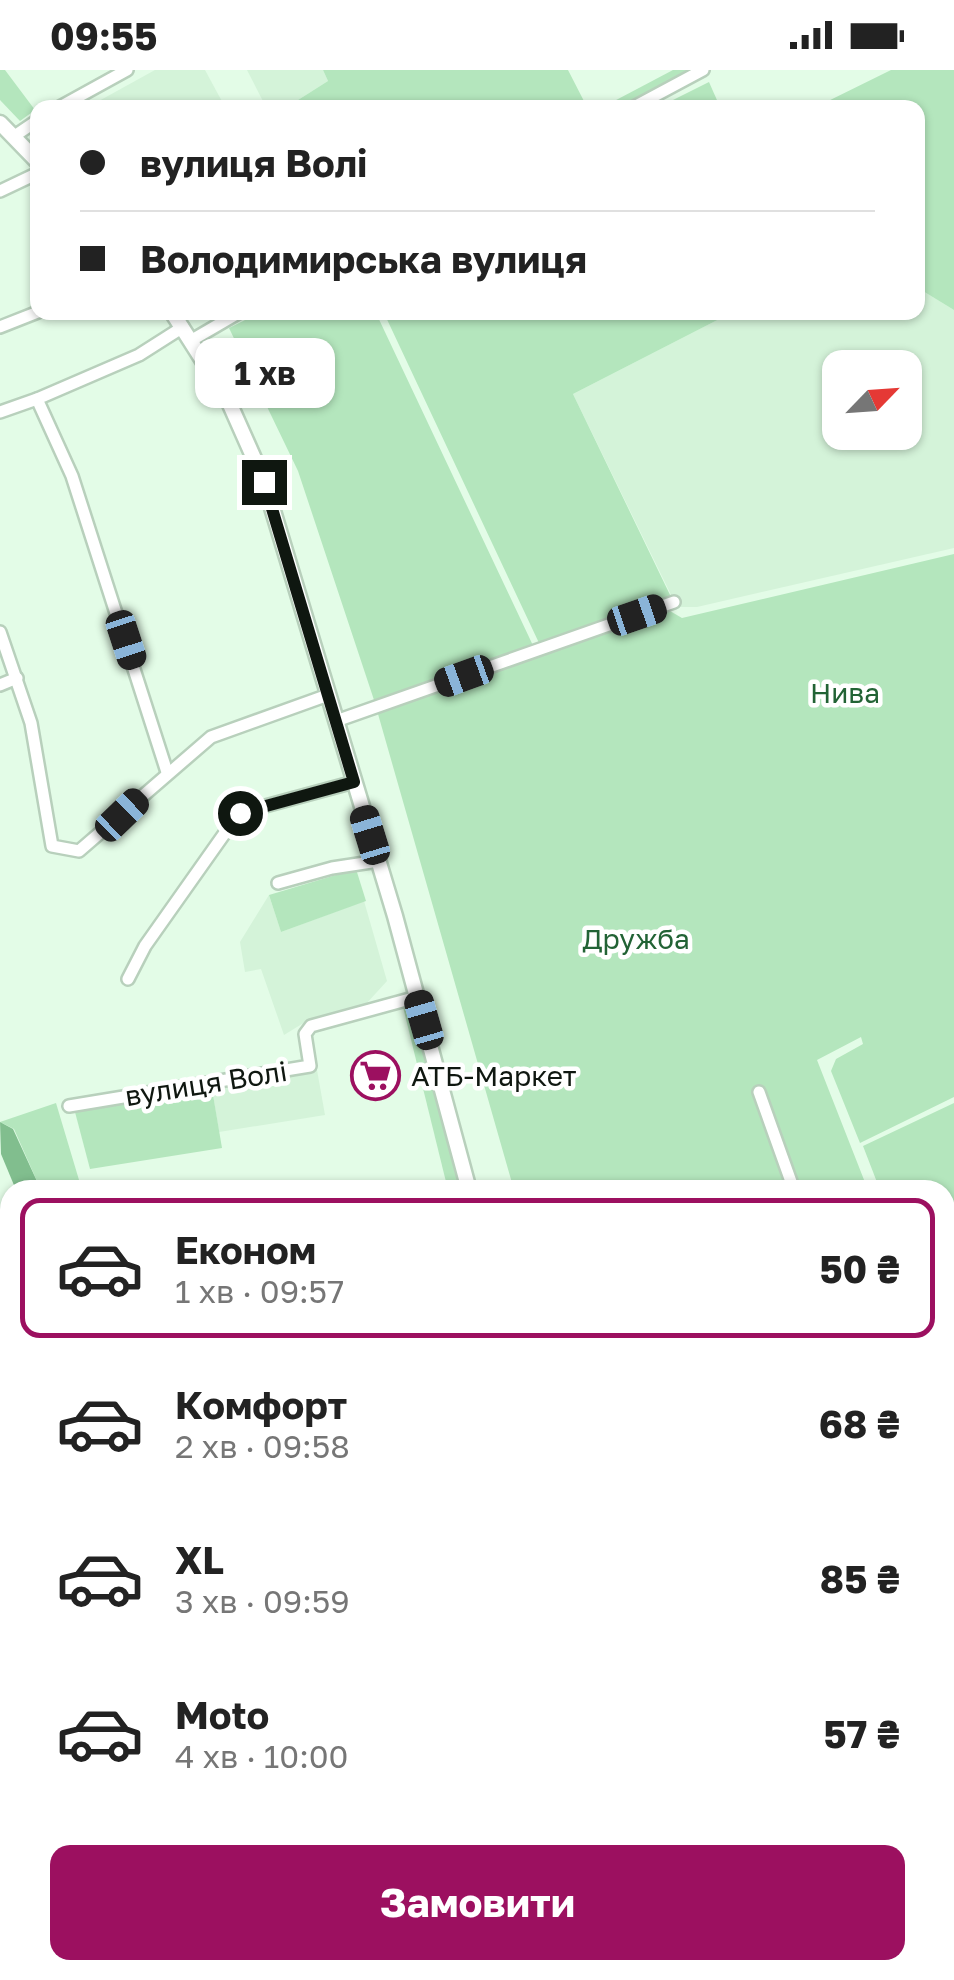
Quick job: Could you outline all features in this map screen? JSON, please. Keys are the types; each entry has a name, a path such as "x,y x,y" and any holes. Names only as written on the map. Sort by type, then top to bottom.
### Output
{"main road":[{"path":"0,123 30,154"},
{"path":"177,320 228,400 264,482 378,861 466,1180"}],"street":[{"path":"72,100 126,70"},
{"path":"647,100 701,71"},
{"path":"13,136 30,125"},
{"path":"0,191 30,177"},
{"path":"0,326 30,315"},
{"path":"0,412 221,320"},
{"path":"37,399 72,476 167,772"},
{"path":"336,722 674,602"},
{"path":"0,632 31,723 52,846 79,851 167,772 222,731 328,695"},
{"path":"0,684 17,678"},
{"path":"128,979 145,946 240,813 354,782"},
{"path":"278,883 378,861"},
{"name":"вулиця Волі","path":"69,1106 310,1066 305,1034 312,1026 417,997"},
{"path":"759,1092 790,1180"}],"shaded area":[{"path":"155,70 205,70 221,100 101,100"},
{"path":"247,70 323,70 328,81 298,100 262,100"},
{"path":"925,292 954,310 954,548 697,607 677,607 573,394 717,320 925,320"},
{"path":"269,895 281,932 364,901 387,981 366,1004 310,1019 284,1035 261,969 245,972 240,942"},
{"path":"317,1070 325,1115 219,1132 212,1089"},
{"path":"0,1122 13,1129 36,1180 12,1180 1,1154"}],"green space":[{"path":"0,70 5,70 30,103 30,114 20,121 0,100"},
{"path":"323,70 568,70 583,100 298,100 328,81"},
{"path":"673,70 692,70 635,100 616,100"},
{"path":"891,70 954,70 954,310 925,292 925,100 830,100"},
{"path":"709,82 717,100 673,100"},
{"name":"Дружба","path":"245,320 379,320 537,654 670,611 682,618 954,554 954,1097 860,1143 831,1071 836,1059 863,1044 861,1037 817,1060 864,1180 511,1180 374,700 298,471 229,328"},
{"path":"387,320 717,320 573,394 672,599 539,643"},
{"path":"356,869 366,901 281,932 269,895"},
{"path":"415,1004 461,1180 446,1180 403,1007"},
{"path":"212,1089 222,1148 90,1169 75,1112"},
{"path":"56,1103 79,1180 37,1180 14,1129 0,1122"},
{"path":"954,1103 954,1180 876,1180 863,1146"}],"place":[{"name":"АТБ-Маркет","path":"376,1075"}],"route":[{"path":"240,813 354,782 264,482"}],"park label":[{"name":"Нива","path":"845,692"}]}
